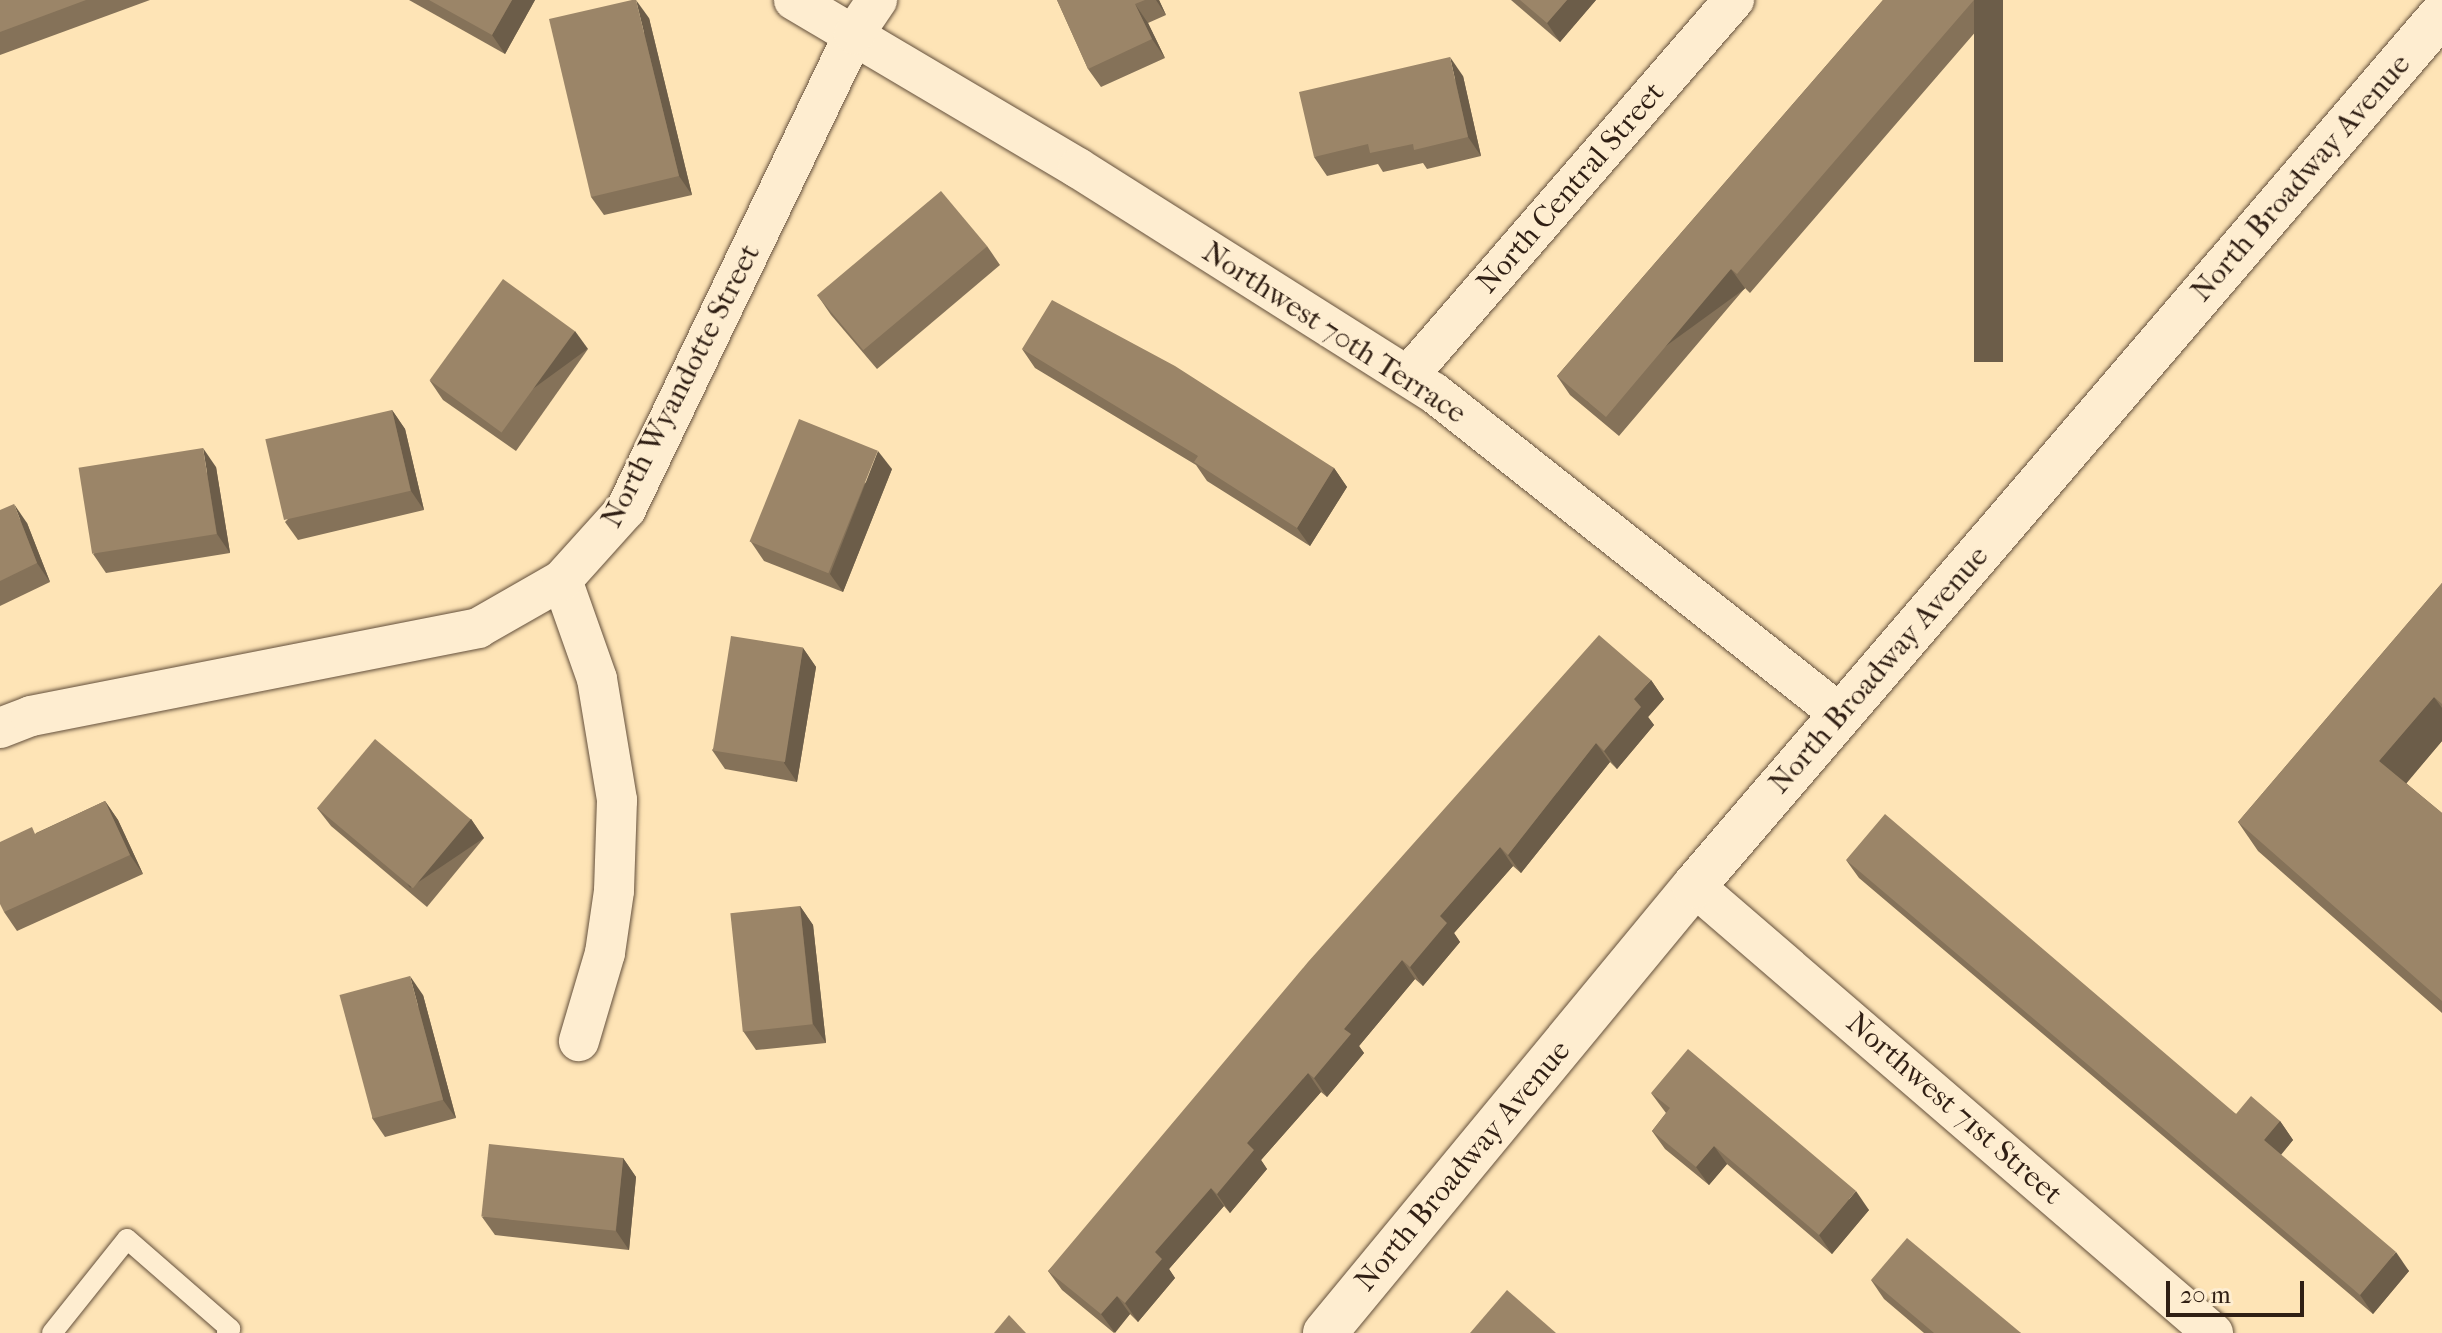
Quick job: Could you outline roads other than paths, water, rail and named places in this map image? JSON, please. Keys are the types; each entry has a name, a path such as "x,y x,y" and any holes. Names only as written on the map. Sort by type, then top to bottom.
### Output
{"main road":[{"name":"North Broadway Avenue","path":"1325,1333 1694,886 2442,14"}],"street":[{"name":"Northwest 70th Terrace","path":"794,0 1078,168 1408,376 1840,714"},
{"name":"North Wyandotte Street","path":"0,728 31,716 478,628 562,580 626,509 854,34 877,0"},
{"name":"North Central Street","path":"1408,376 1734,0"},
{"path":"562,580 597,679 617,800 614,891 605,953 579,1041"},
{"name":"Northwest 71st Street","path":"1694,886 2213,1333"}],"lane":[{"path":"52,1333 127,1239 230,1329 227,1333"}]}
